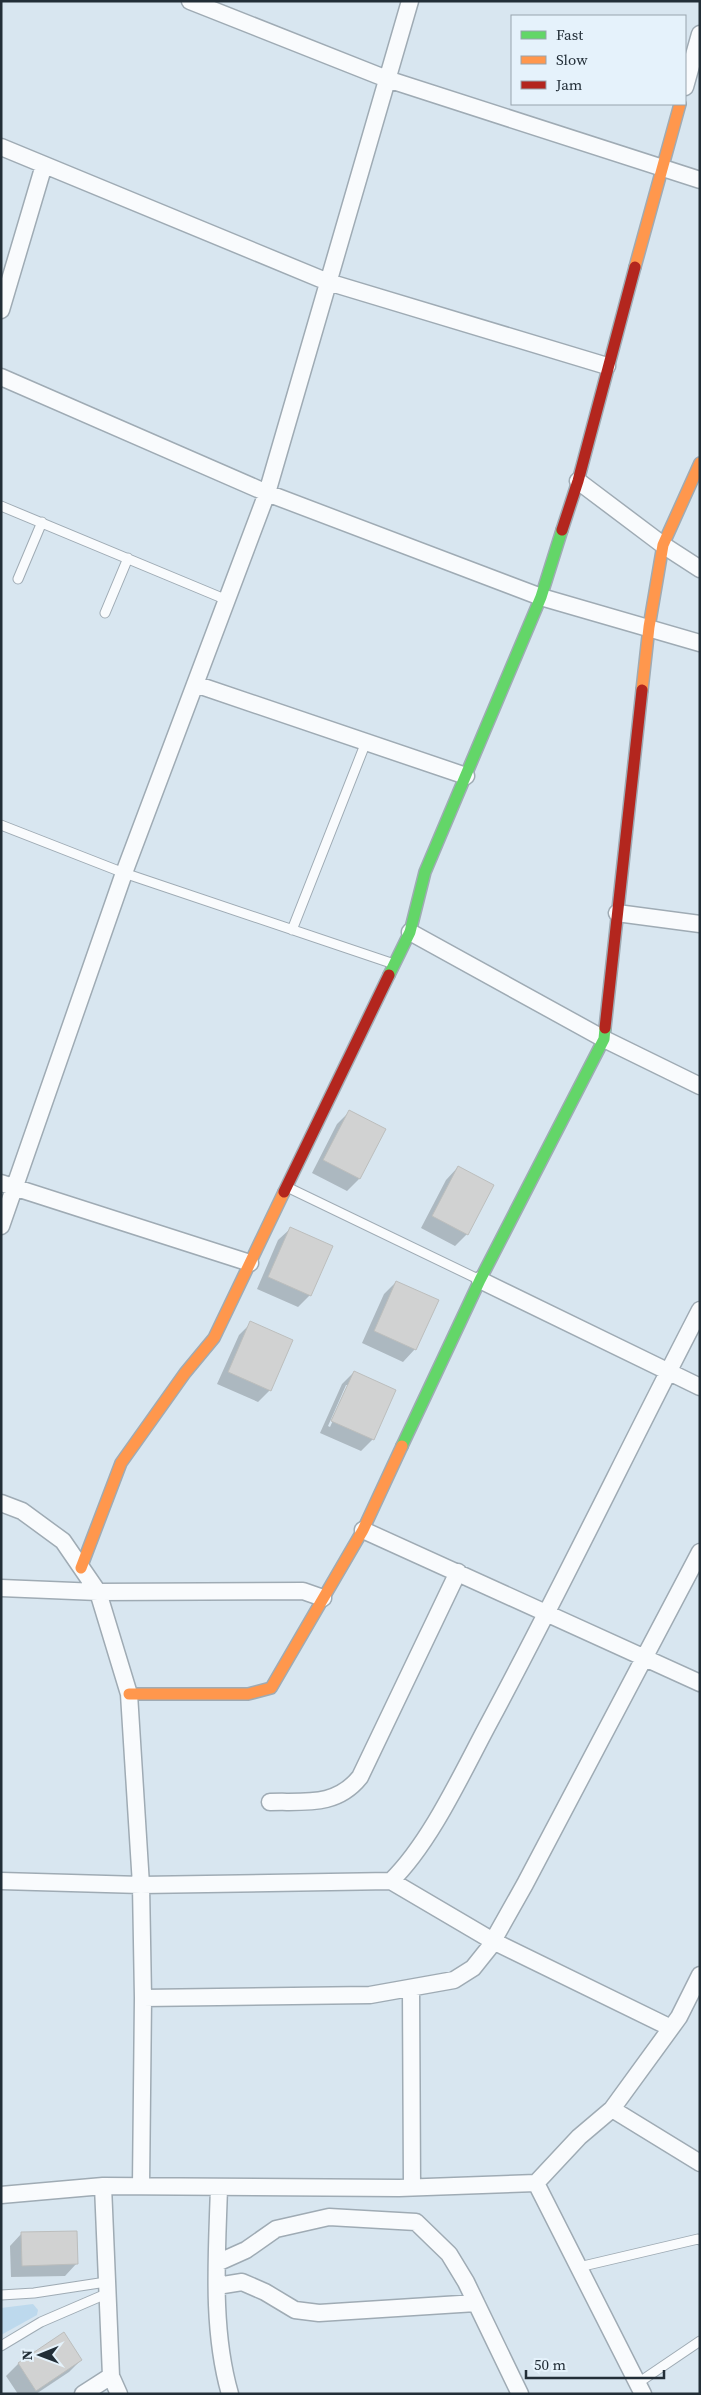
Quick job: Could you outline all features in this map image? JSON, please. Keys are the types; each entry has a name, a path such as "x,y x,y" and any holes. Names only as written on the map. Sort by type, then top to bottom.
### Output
{"street":[{"path":"190,1 387,79 700,180"},
{"path":"1,1226 8,1186 267,493 410,1"},
{"path":"686,83 700,34"},
{"path":"81,1568 120,1463 185,1373 214,1338 410,932 425,872 541,597 578,481 607,366 680,105"},
{"path":"1,147 328,282 607,366"},
{"path":"1,310 44,165"},
{"path":"1,377 267,493 541,597 700,643"},
{"path":"129,1694 248,1694 271,1688 363,1530 480,1280 604,1040 649,627 663,545 700,463"},
{"path":"578,481 663,545 700,569"},
{"path":"195,684 466,776"},
{"path":"617,913 700,924"},
{"path":"410,932 604,1040 700,1086"},
{"path":"8,1186 250,1263"},
{"path":"480,1280 700,1387"},
{"path":"391,1881 409,1863 451,1792 548,1612 700,1310"},
{"path":"1,1503 22,1511 63,1541 98,1592 129,1694 141,1885 143,1998 141,2186"},
{"path":"363,1530 645,1656 700,1683"},
{"path":"143,1998 370,1995 454,1980 473,1968 493,1941 700,1552"},
{"path":"270,1802 328,1800 352,1787 360,1777 458,1572"},
{"path":"1,1588 98,1592 303,1591 323,1598"},
{"path":"1,1881 141,1885 391,1881 493,1941 671,2028"},
{"path":"1,2195 103,2186 412,2187 536,2183 579,2137 612,2109 679,2017 700,1975"},
{"path":"411,1988 412,2187"},
{"path":"612,2109 700,2164"},
{"path":"536,2183 640,2388"},
{"path":"103,2186 111,2376 119,2394"},
{"path":"219,2187 217,2286 222,2365 230,2394"},
{"path":"217,2263 246,2250 276,2229 329,2217 416,2222 449,2254 476,2303 520,2394"},
{"path":"217,2286 242,2282 265,2292 295,2310 319,2313 476,2303"},
{"path":"83,2394 111,2376"}],"lane":[{"path":"1,506 227,600"},
{"path":"18,579 42,522"},
{"path":"105,613 128,558"},
{"path":"292,930 366,742"},
{"path":"1,825 124,873 395,964"},
{"path":"287,1187 480,1280"},
{"path":"579,2267 700,2240"},
{"path":"1,2295 106,2288"},
{"path":"1,2346 41,2322 106,2288"},
{"path":"640,2388 700,2341"}],"shaded area":[{"path":"33,2304 38,2310 37,2315 1,2335 1,2308"}],"building":[{"path":"349,1110 386,1129 360,1179 323,1160"},
{"path":"458,1166 494,1185 468,1235 432,1216"},
{"path":"290,1227 333,1246 311,1296 268,1277"},
{"path":"396,1281 439,1300 416,1350 374,1331"},
{"path":"250,1321 293,1340 271,1391 228,1372"},
{"path":"354,1371 396,1390 374,1440 331,1421"},
{"path":"77,2231 78,2264 22,2266 21,2232"},
{"path":"64,2332 82,2360 36,2391 18,2363"}],"traffic: fast":[{"path":"389,975 410,932 425,872 541,597 562,530"},
{"path":"402,1446 480,1280 604,1039 605,1028"}],"traffic: slow":[{"path":"635,267 680,105"},
{"path":"642,690 649,627 663,545 700,463"},
{"path":"81,1568 121,1463 185,1373 214,1338 284,1192"},
{"path":"129,1694 248,1694 271,1688 363,1530 402,1446"}],"traffic: jam":[{"path":"562,530 578,481 635,267"},
{"path":"605,1028 642,690"},
{"path":"284,1192 389,975"}]}
